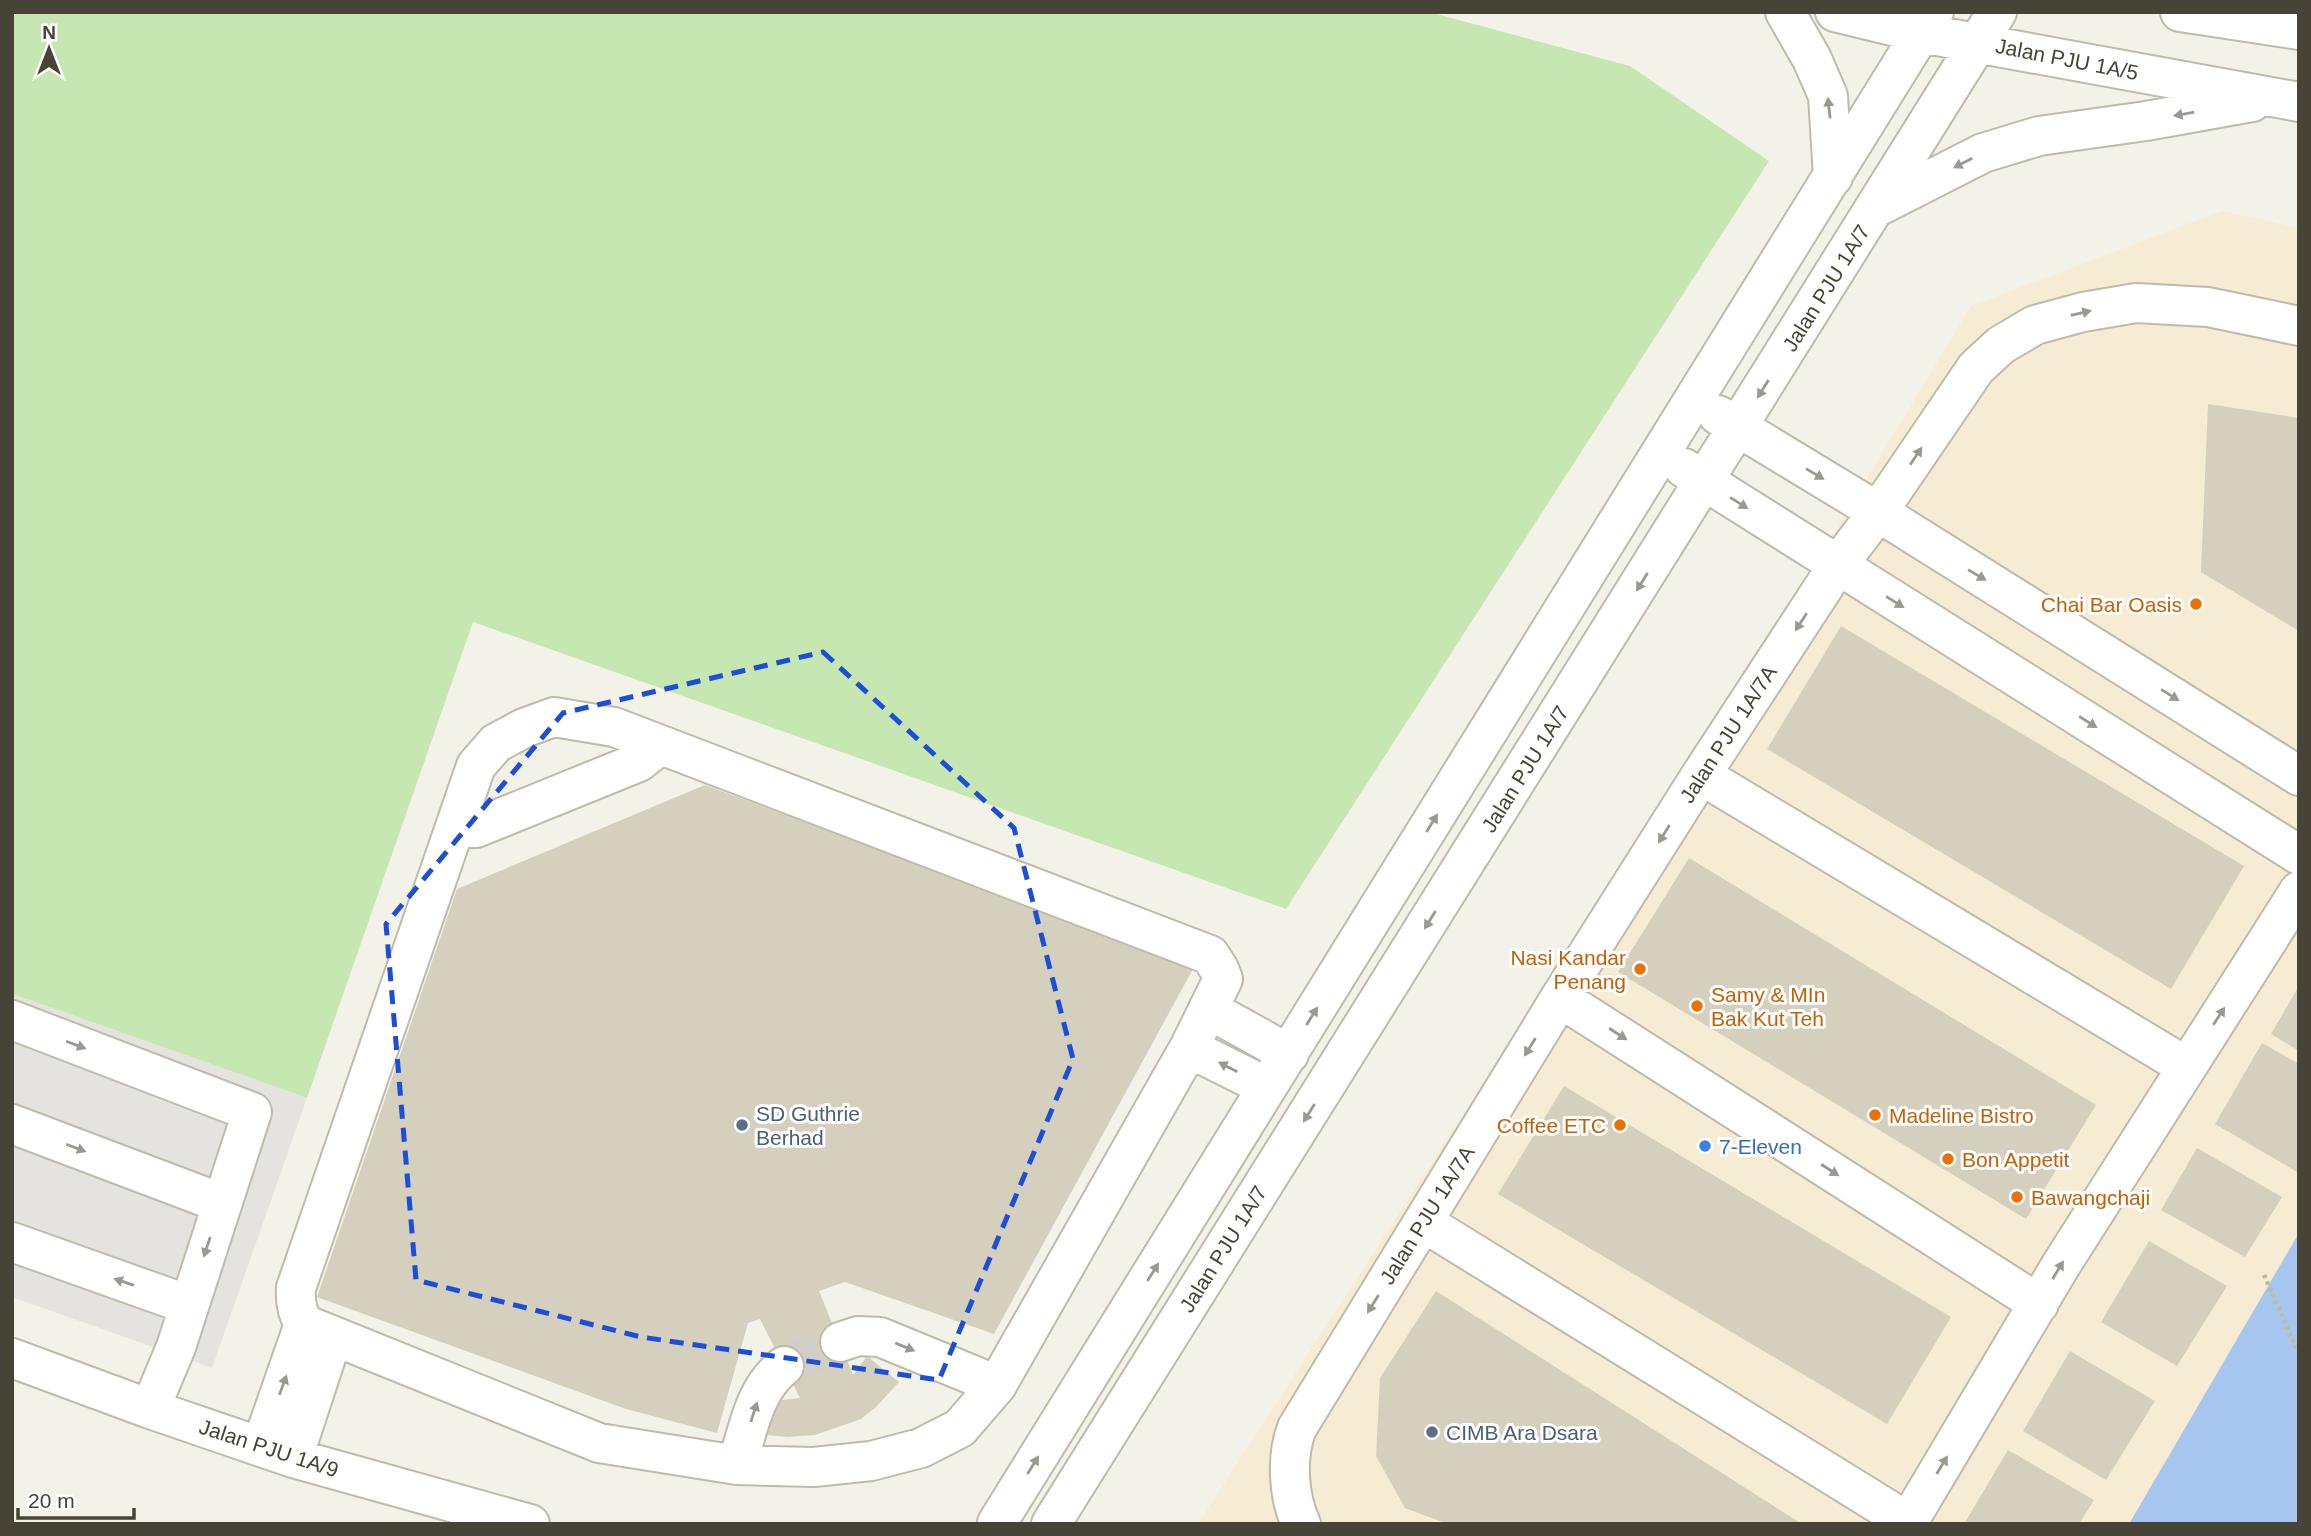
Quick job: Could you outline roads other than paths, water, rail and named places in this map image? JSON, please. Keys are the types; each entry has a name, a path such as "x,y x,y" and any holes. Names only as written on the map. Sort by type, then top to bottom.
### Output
{"street":[{"path":"1786,12 1812,59 1828,96 1833,177"},
{"name":"Jalan PJU 1A/5","path":"1835,12 1988,27 2287,100"},
{"path":"2180,12 2299,30"},
{"path":"969,1524 997,1524 1927,23"},
{"name":"Jalan PJU 1A/7","path":"1051,1524 1988,27"},
{"path":"1877,207 1983,153 2039,136 2287,100"},
{"name":"Jalan PJU 1A/7A","path":"1301,1524 1289,1465 1290,1444 1297,1428 1560,998 1701,775 1838,565 1878,512 1976,368 2001,345 2035,325 2083,312 2136,303 2208,307 2299,326"},
{"path":"1694,400 2299,776"},
{"path":"1661,453 2299,855"},
{"path":"554,717 614,727 1210,955 1223,979 1189,1048 997,1385 960,1428 921,1448 871,1461 814,1467 737,1465 599,1443 319,1330 295,1301 296,1288 455,828 476,766 496,743 524,728 554,717"},
{"path":"455,828 476,828 639,762 660,745"},
{"path":"1701,775 2187,1067"},
{"path":"1423,1222 1907,1523 2039,1304 2299,891"},
{"path":"1560,998 2039,1304"},
{"path":"1208,1009 1289,1054"},
{"path":"12,1020 252,1112 176,1347 150,1409"},
{"path":"1189,1048 1267,1087"},
{"path":"12,1124 221,1203"},
{"path":"12,1242 188,1305"},
{"path":"277,1452 319,1330"},
{"path":"840,1342 858,1336 880,1337 997,1385"},
{"name":"Jalan PJU 1A/9","path":"12,1358 277,1452 530,1524"},
{"path":"737,1465 762,1389 771,1376 784,1366"}],"water":[{"path":"2299,1233 2299,1524 2129,1524"}],"tunnel":[{"path":"784,1366 840,1342"}],"place":[{"name":"Chai Bar Oasis","path":"2196,604"},
{"name":"Nasi Kandar Penang","path":"1640,969"},
{"name":"Samy & MIn Bak Kut Teh","path":"1697,1006"},
{"name":"Madeline Bistro","path":"1875,1115"},
{"name":"SD Guthrie Berhad","path":"742,1125"},
{"name":"Coffee ETC","path":"1620,1125"},
{"name":"7-Eleven","path":"1705,1146"},
{"name":"Bon Appetit","path":"1948,1159"},
{"name":"Bawangchaji","path":"2017,1197"},
{"name":"CIMB Ara Dsara","path":"1432,1432"}]}
